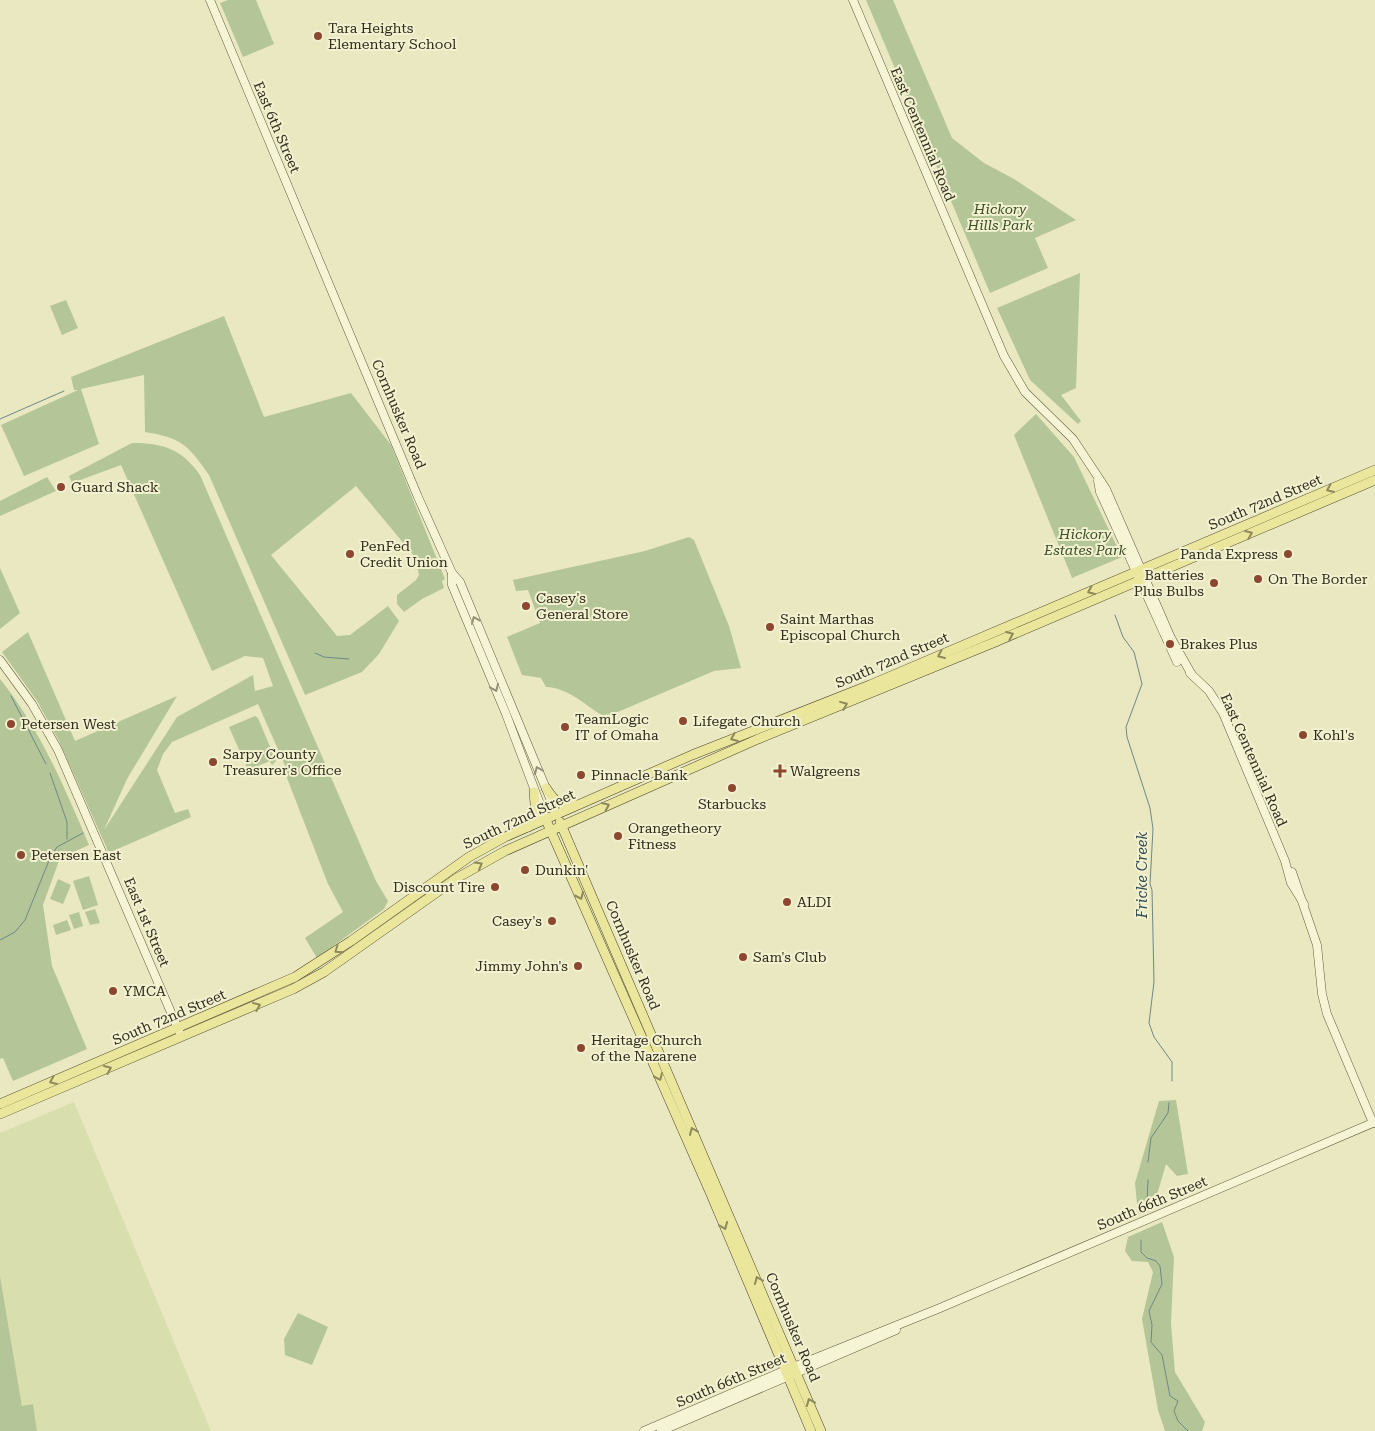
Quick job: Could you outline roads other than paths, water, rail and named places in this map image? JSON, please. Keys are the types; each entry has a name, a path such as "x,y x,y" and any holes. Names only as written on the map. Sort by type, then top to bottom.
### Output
{"main road":[{"name":"South 72nd Street","path":"0,1114 180,1033 300,974 470,870 525,842 732,750 1141,575 1375,470"},
{"name":"South 72nd Street","path":"0,1104 293,990 351,953 362,940 400,912 456,865 488,846 527,828 692,755 870,686 1375,480"},
{"path":"546,788 553,799 560,804 567,805 590,800"},
{"path":"527,828 536,815 534,792"},
{"name":"Cornhusker Road","path":"557,815 617,953 792,1372 811,1431"},
{"path":"585,816 574,827 572,838 612,932 617,953"},
{"name":"Cornhusker Road","path":"546,820 792,1372 821,1431"},
{"path":"525,842 548,841 560,853"},
{"path":"612,970 620,974 636,1012 654,1042"}],"street":[{"name":"East 6th Street","path":"210,0 322,264"},
{"name":"East Centennial Road","path":"853,0 1004,356 1025,392 1073,439 1098,477 1100,492 1141,575 1177,662 1209,691 1220,706 1285,861 1297,881 1317,945 1322,994 1327,1014 1374,1122"},
{"name":"Cornhusker Road","path":"322,264 452,574 460,582 557,815"},
{"name":"Cornhusker Road","path":"452,574 452,585 506,714 546,820"},
{"name":"East 1st Street","path":"0,660 32,704 58,750 180,1033"},
{"name":"South 66th Street","path":"644,1431 864,1345 940,1308 1374,1122"},
{"name":"South 66th Street","path":"661,1431 792,1372"}],"waterway":[{"path":"0,419 64,391"},
{"name":"Fricke Creek","path":"1115,615 1123,637 1134,652 1142,684 1126,727 1127,737 1150,808 1153,829 1150,884 1152,890 1154,982 1149,1023 1154,1037 1172,1062 1172,1081"},
{"path":"315,653 324,657 349,659"},
{"path":"11,696 46,764"},
{"path":"50,773 67,822 67,839"},
{"path":"0,940 15,932 25,920 50,858 57,847 83,833"},
{"name":"Fricke Creek","path":"1148,1162 1151,1138 1168,1113 1169,1103"},
{"name":"Fricke Creek","path":"1147,1204 1148,1180"},
{"name":"Fricke Creek","path":"1141,1240 1141,1252 1147,1258 1156,1261 1160,1266 1162,1284 1149,1311 1152,1325 1151,1342 1162,1355 1170,1396 1178,1401 1174,1411 1178,1421 1188,1431"}],"place":[{"name":"Tara Heights Elementary School","path":"318,36"},
{"name":"Guard Shack","path":"61,487"},
{"name":"PenFed Credit Union","path":"350,554"},
{"name":"Panda Express","path":"1288,554"},
{"name":"On The Border","path":"1258,579"},
{"name":"Batteries Plus Bulbs","path":"1214,583"},
{"name":"Casey's General Store","path":"526,606"},
{"name":"Saint Marthas Episcopal Church","path":"770,627"},
{"name":"Brakes Plus","path":"1170,644"},
{"name":"Lifegate Church","path":"683,721"},
{"name":"Petersen West","path":"11,724"},
{"name":"TeamLogic IT of Omaha","path":"565,727"},
{"name":"Kohl's","path":"1303,735"},
{"name":"Sarpy County Treasurer's Office","path":"213,762"},
{"name":"Walgreens","path":"780,771"},
{"name":"Pinnacle Bank","path":"581,775"},
{"name":"Starbucks","path":"732,788"},
{"name":"Orangetheory Fitness","path":"618,836"},
{"name":"Petersen East","path":"21,855"},
{"name":"Dunkin'","path":"525,870"},
{"name":"Discount Tire","path":"495,887"},
{"name":"ALDI","path":"787,902"},
{"name":"Casey's","path":"552,921"},
{"name":"Sam's Club","path":"743,957"},
{"name":"Jimmy John's","path":"578,966"},
{"name":"YMCA","path":"113,991"},
{"name":"Heritage Church of the Nazarene","path":"581,1048"}],"park label":[{"name":"Hickory Hills Park","path":"1000,217"},
{"name":"Hickory Estates Park","path":"1085,542"}]}
